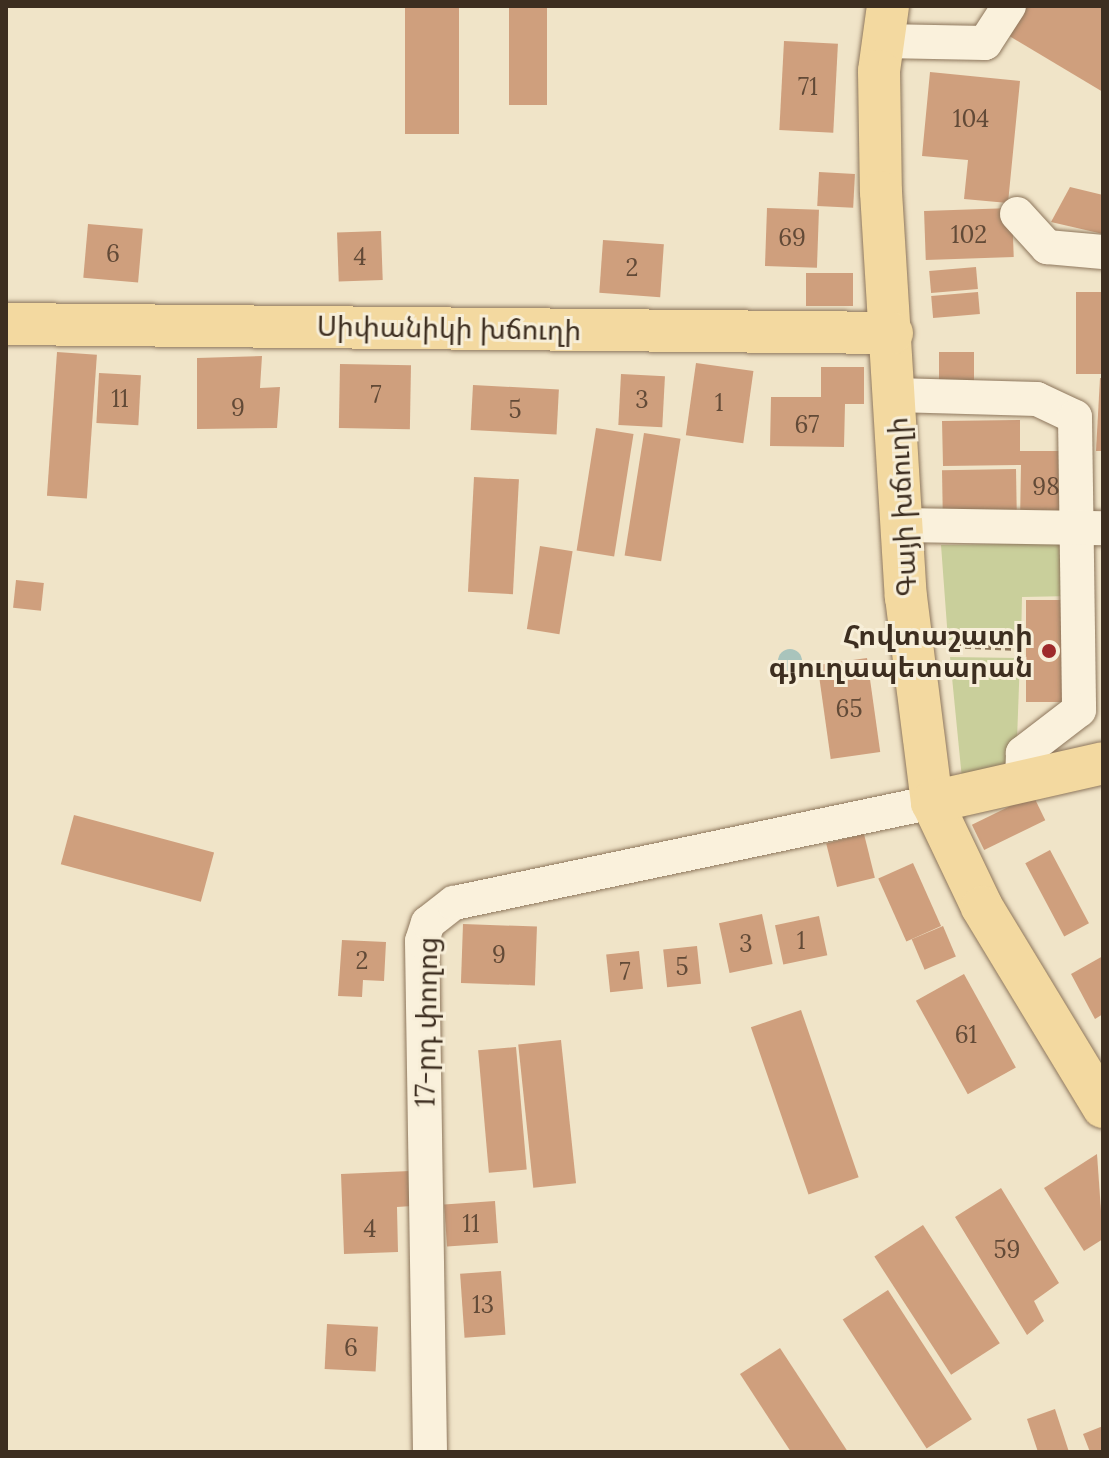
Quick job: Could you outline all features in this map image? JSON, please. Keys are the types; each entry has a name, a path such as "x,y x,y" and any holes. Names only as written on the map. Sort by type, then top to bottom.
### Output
{"main road":[{"name":"Գայի խճուղի","path":"886,24 881,192 902,525 932,802 982,907 1103,1107"},
{"name":"Սիփանիկի խճուղի","path":"6,324 892,333"},
{"path":"932,802 1103,763"}],"street":[{"path":"886,24 985,43 1009,6"},
{"path":"1017,214 1047,247 1103,252"},
{"path":"895,395 1037,399 1075,417 1090,528 1079,710 1023,753 1022,782"},
{"path":"902,525 1090,528"},
{"name":"17-րդ փողոց","path":"430,1452 422,941 428,923 454,903 932,802"}],"path":[{"path":"940,645 1021,648"}],"green space":[{"path":"1072,543 1072,596 1022,597 1021,643 948,640 941,545"},
{"path":"950,657 1020,658 1016,767 962,779"}],"water":[{"path":"790,649 801,656 802,661 795,672 790,673 779,666 778,661 785,650"}],"building":[{"path":"405,6 459,6 459,134 405,134"},
{"path":"509,6 547,6 547,105 509,105"},
{"path":"1023,6 1103,6 1103,92 1006,34"},
{"path":"784,41 838,44 833,133 779,130"},
{"path":"930,72 1020,81 1008,203 964,199 968,160 922,156"},
{"path":"819,172 855,174 853,208 817,206"},
{"path":"1070,187 1103,195 1103,234 1051,222"},
{"path":"767,208 819,210 817,268 765,266"},
{"path":"1012,208 1014,257 926,260 924,211"},
{"path":"88,224 143,229 138,283 83,278"},
{"path":"381,231 383,280 339,282 337,233"},
{"path":"603,240 664,244 660,297 599,293"},
{"path":"976,267 978,289 931,293 929,271"},
{"path":"806,273 853,273 853,306 806,306"},
{"path":"978,292 980,314 933,318 931,296"},
{"path":"1076,292 1103,292 1103,374 1076,374"},
{"path":"57,352 97,355 87,498 47,496"},
{"path":"939,352 974,352 974,393 939,393"},
{"path":"262,356 260,388 280,387 277,428 197,429 197,358"},
{"path":"696,363 753,371 743,443 686,435"},
{"path":"340,364 411,365 410,429 339,428"},
{"path":"821,367 864,367 864,404 845,404 844,447 770,446 771,397 821,397"},
{"path":"99,373 141,375 138,425 96,423"},
{"path":"621,374 665,376 662,427 618,425"},
{"path":"1100,378 1103,378 1103,451 1096,451"},
{"path":"473,385 559,390 557,434 471,430"},
{"path":"1020,420 1020,451 1072,451 1072,523 1020,523 1021,465 943,466 942,421"},
{"path":"596,428 634,434 614,556 577,550"},
{"path":"644,433 681,439 661,561 625,555"},
{"path":"1016,469 1017,521 943,522 942,470"},
{"path":"474,477 519,479 513,594 468,592"},
{"path":"540,546 573,551 559,634 527,629"},
{"path":"16,580 44,583 41,611 13,608"},
{"path":"1026,600 1071,600 1071,702 1026,702"},
{"path":"867,658 880,752 831,759 817,665"},
{"path":"1033,795 1045,820 984,850 972,825"},
{"path":"74,815 214,853 201,902 61,864"},
{"path":"864,834 875,878 837,887 826,843"},
{"path":"1050,850 1089,923 1064,936 1025,863"},
{"path":"913,863 941,926 906,941 878,878"},
{"path":"762,914 773,964 730,973 719,923"},
{"path":"819,916 827,955 783,964 775,925"},
{"path":"463,924 537,927 535,986 461,983"},
{"path":"943,926 956,956 925,970 912,939"},
{"path":"342,940 386,942 384,981 363,980 362,997 338,996"},
{"path":"697,946 701,984 667,987 663,950"},
{"path":"639,951 643,989 610,992 606,954"},
{"path":"1103,956 1103,1014 1095,1019 1071,974"},
{"path":"964,974 1016,1068 968,1094 916,1001"},
{"path":"801,1010 859,1177 809,1195 751,1027"},
{"path":"561,1040 576,1183 533,1188 518,1044"},
{"path":"516,1047 527,1170 489,1173 478,1050"},
{"path":"1097,1154 1103,1239 1084,1251 1044,1188"},
{"path":"410,1171 412,1206 397,1207 398,1252 344,1254 341,1174"},
{"path":"1001,1188 1059,1283 1034,1301 1044,1321 1027,1335 955,1217"},
{"path":"495,1201 498,1243 447,1246 444,1205"},
{"path":"923,1225 1000,1343 951,1375 874,1257"},
{"path":"501,1271 505,1335 465,1338 460,1274"},
{"path":"888,1290 972,1419 927,1449 843,1319"},
{"path":"327,1324 378,1327 376,1372 325,1369"},
{"path":"780,1348 848,1452 791,1452 740,1374"},
{"path":"1055,1409 1069,1452 1038,1452 1027,1419"},
{"path":"1103,1426 1103,1452 1090,1452 1083,1434"}],"place":[{"name":"Հովտաշատի գյուղապետարան","path":"1049,651"}]}
